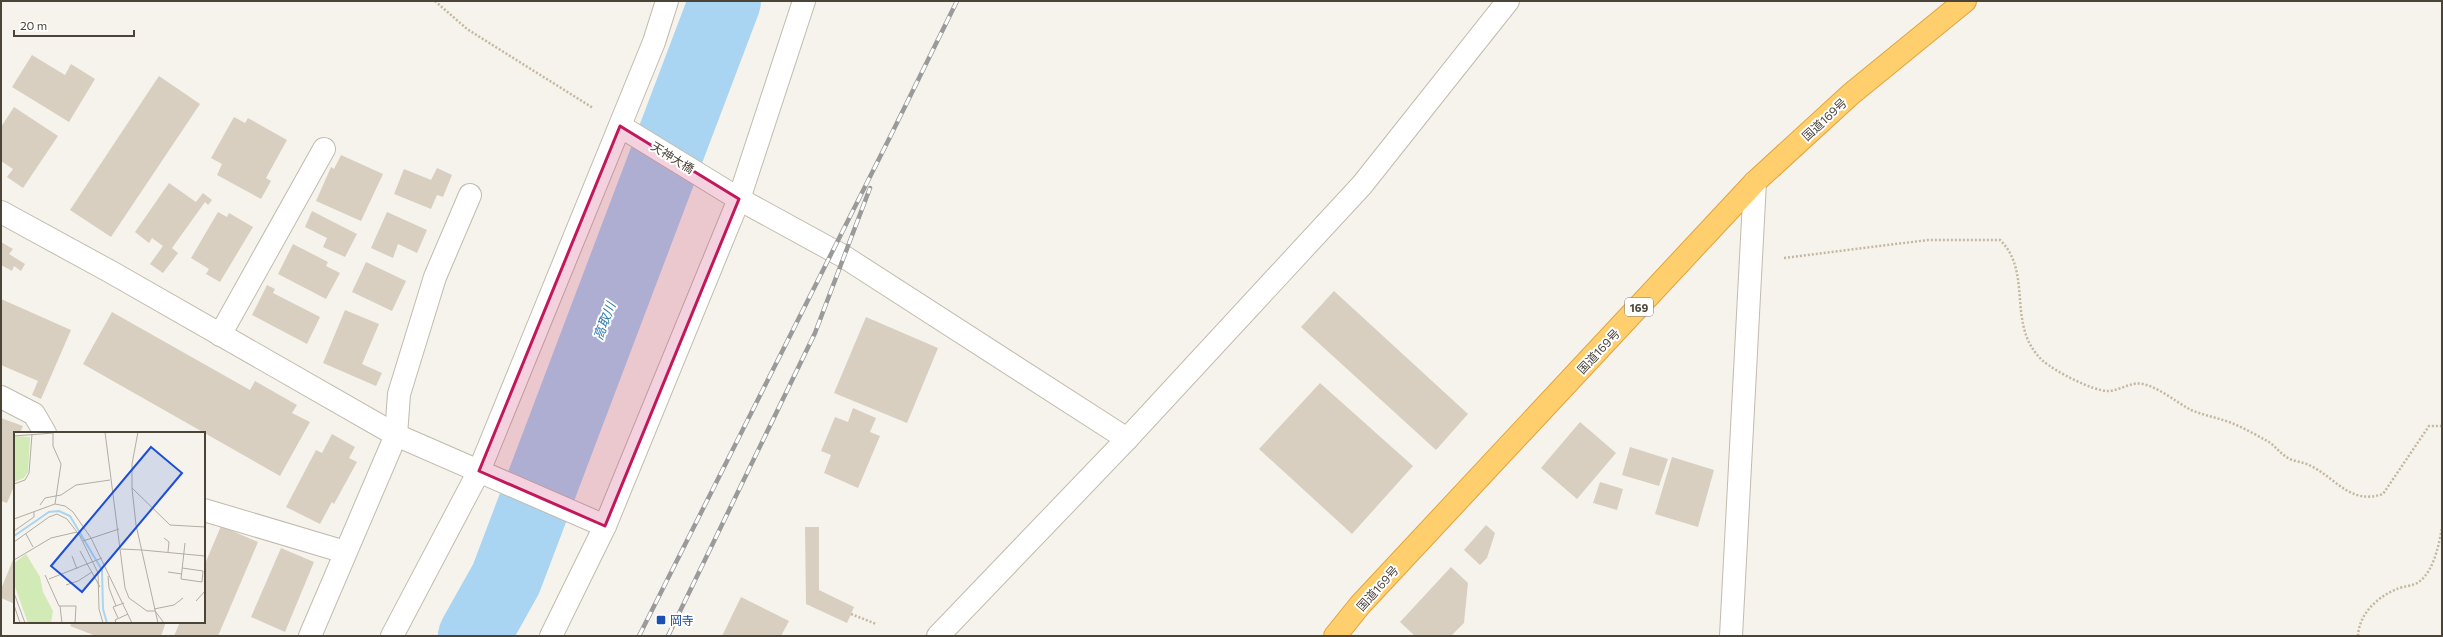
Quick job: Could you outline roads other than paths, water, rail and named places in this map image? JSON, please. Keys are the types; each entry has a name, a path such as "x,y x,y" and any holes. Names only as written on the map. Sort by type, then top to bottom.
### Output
{"highway":[{"name":"国道169号","path":"1335,636 1360,605 1756,182 1851,94 1965,1"}],"street":[{"path":"392,636 488,475 626,128 667,1"},
{"path":"550,636 739,198 804,1"},
{"path":"938,636 1127,439 1362,185 1508,1"},
{"name":"天神大橋","path":"626,128 739,198 843,256 1127,439"},
{"path":"220,334 324,150"},
{"path":"1732,636 1750,262 1756,182"},
{"path":"310,636 396,435 399,394 435,277 470,195"},
{"path":"1,212 220,334 396,435 598,523"},
{"path":"1,397 34,414 44,432"},
{"path":"205,510 345,552"}],"waterway":[{"name":"高取川","path":"474,636 506,579 725,1"}],"railway":[{"path":"639,636 957,1"},
{"path":"668,636 815,333 870,188"}],"place":[{"name":"岡寺","path":"661,620"}]}
